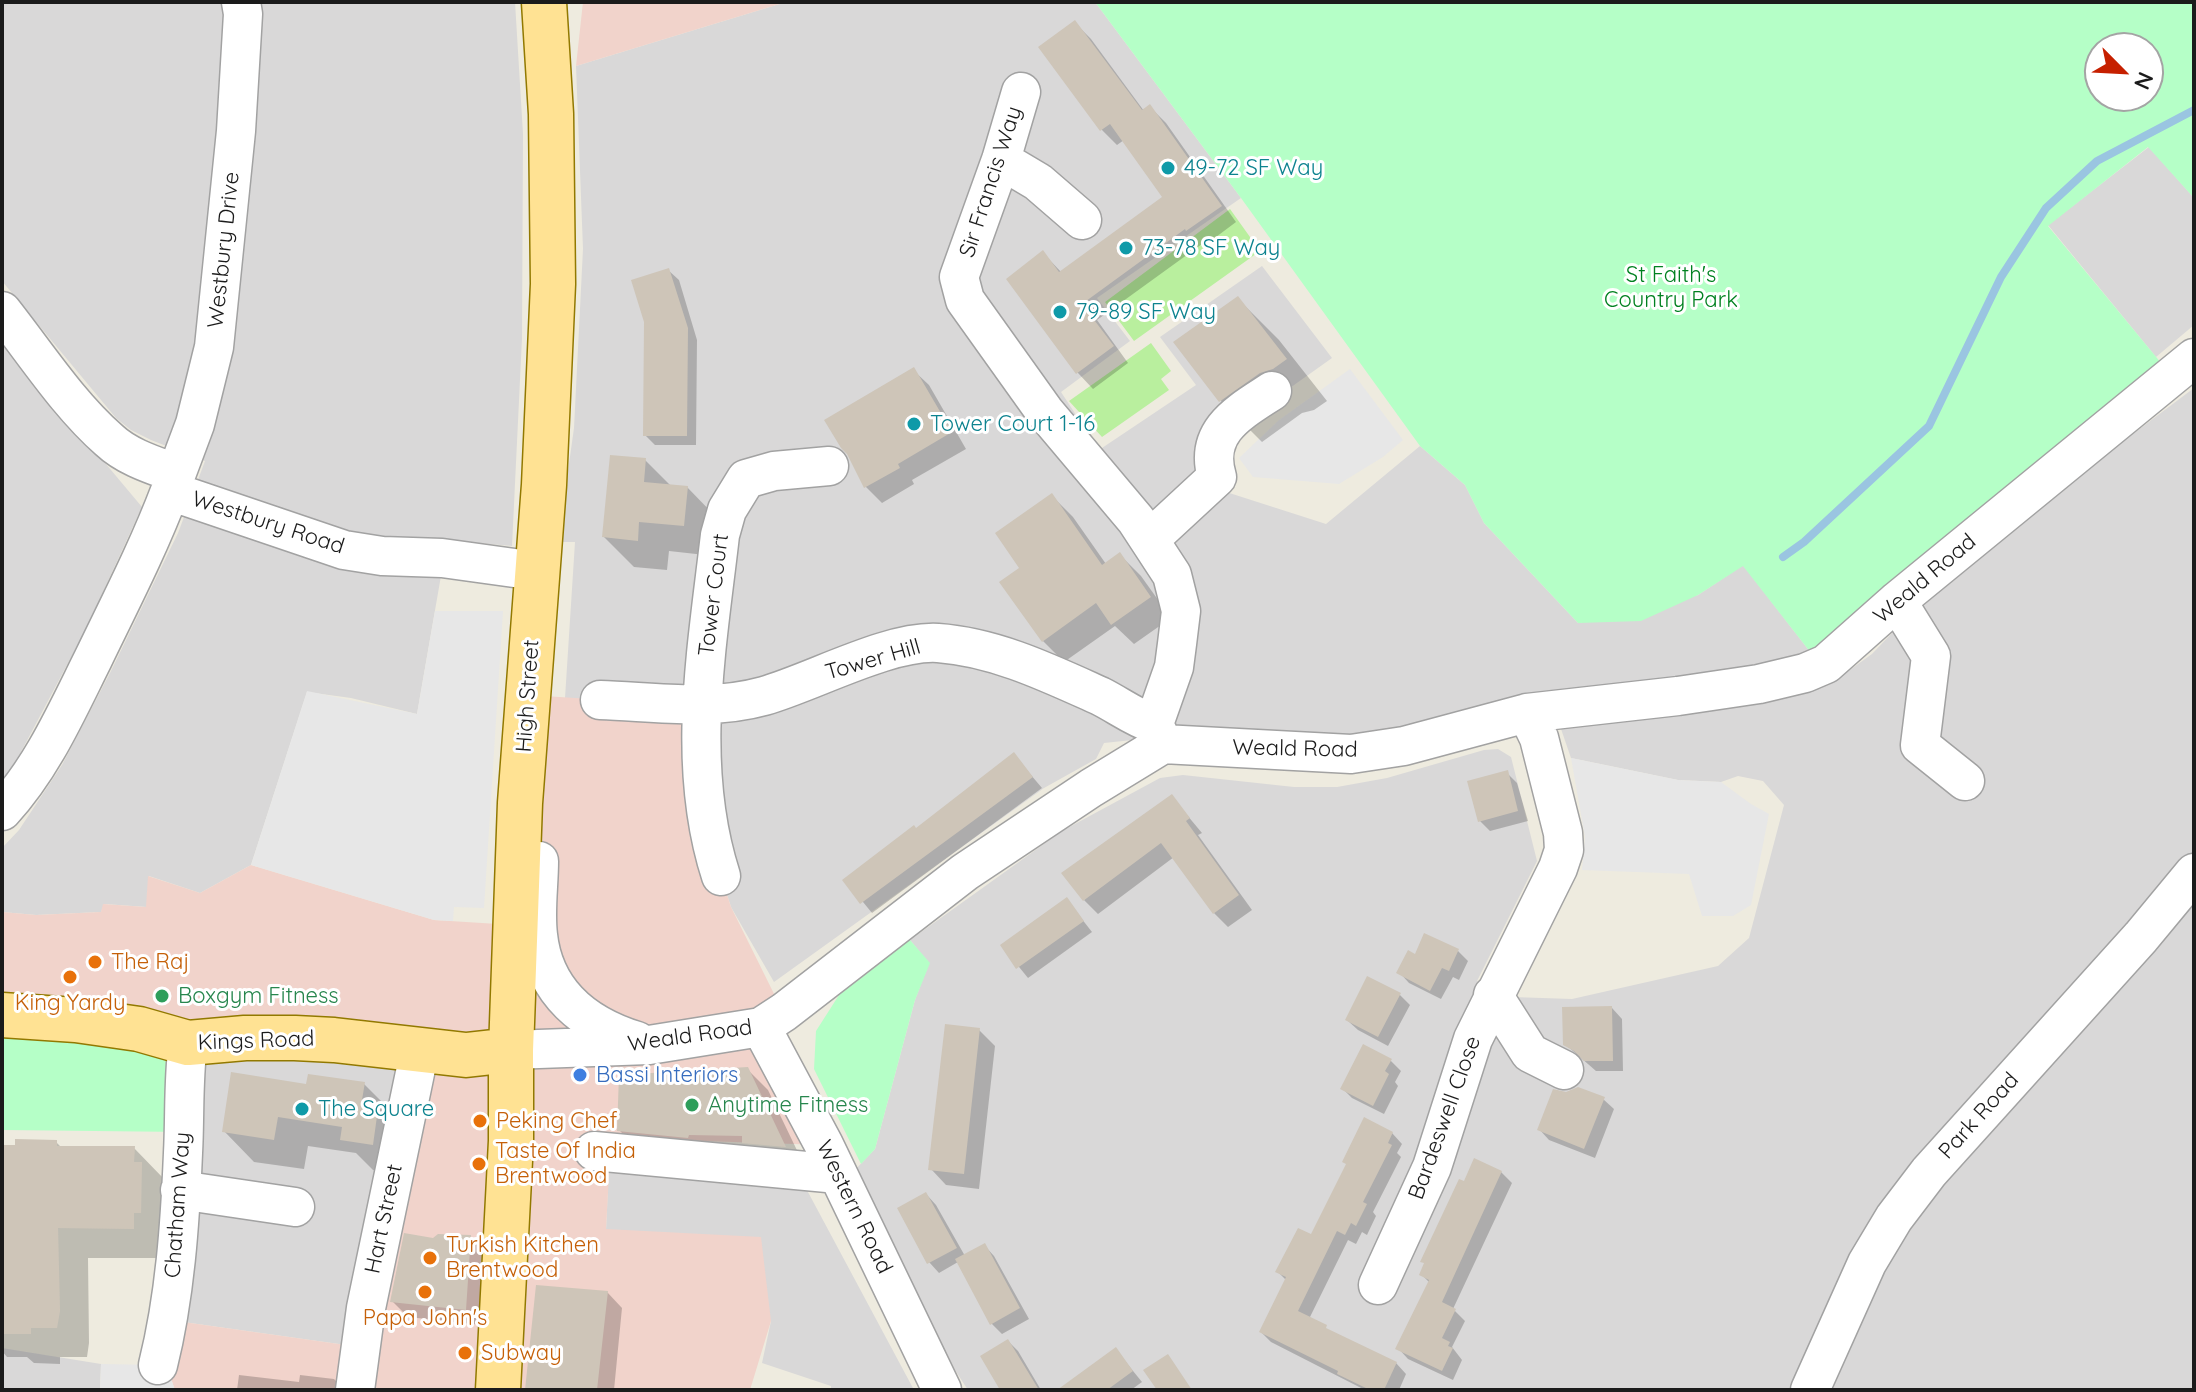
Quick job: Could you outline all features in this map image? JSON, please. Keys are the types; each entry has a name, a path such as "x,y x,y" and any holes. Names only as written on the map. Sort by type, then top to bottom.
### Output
{"main road":[{"name":"High Street","path":"498,1390 511,1141 511,1050 520,803 547,439 553,284 551,114 544,2"},
{"name":"Kings Road","path":"2,1015 76,1020 139,1029 188,1043 295,1038 466,1055 511,1050"}],"street":[{"name":"Westbury Drive","path":"173,482 195,424 214,347 236,131 243,14 241,2"},
{"name":"Sir Francis Way","path":"1021,92 1001,160 959,277 965,300 1045,412 1150,539 1172,575 1181,611 1174,667 1158,734"},
{"path":"1001,160 1038,182 1082,220"},
{"path":"2,311 110,442 173,482"},
{"name":"Weald Road","path":"511,1050 649,1045 761,1027 965,872 1091,788 1158,734 1351,754 1404,746 1527,713 1678,696 1759,684 1805,673 1826,664 1897,601 2194,358"},
{"path":"1150,539 1217,477 1214,453 1224,424 1272,391"},
{"name":"Tower Court","path":"701,706 720,535 735,494 746,479 757,474 829,466"},
{"name":"Westbury Road","path":"2,811 18,794 63,719 152,538 173,482 344,550 382,556 442,558 536,571"},
{"path":"1897,601 1931,656 1920,745 1965,781"},
{"name":"Tower Hill","path":"600,700 701,706 763,696 898,649 935,642 976,648 1017,660 1158,734"},
{"path":"701,706 701,762 714,855 721,876"},
{"name":"Bardeswell Close","path":"1378,1285 1432,1167 1473,1039 1549,887 1564,850 1563,833 1539,738 1527,713"},
{"path":"520,803 540,839 537,934 550,978 569,1006 582,1016 621,1036 649,1045"},
{"name":"Park Road","path":"1810,1390 1867,1263 1894,1218 1929,1172 2141,937 2194,873"},
{"name":"Bardeswell Close","path":"1493,995 1530,1053 1564,1070"},
{"name":"Western Road","path":"761,1027 838,1174 942,1390"},
{"name":"Chatham Way","path":"158,1365 169,1320 188,1043"},
{"name":"Hart Street","path":"355,1390 366,1308 420,1049"},
{"path":"594,1151 838,1174"},
{"path":"180,1190 295,1207"}],"shaded area":[{"path":"2,2 515,2 523,134 522,338 512,546 444,540 442,570 417,714 351,698 307,692 251,865 200,893 149,876 147,907 104,904 101,912 36,915 2,912 2,848 19,830 62,765 178,533 205,461 151,440 116,418 2,281"},
{"path":"583,2 786,2 576,66"},
{"path":"786,2 1095,2 1241,198 1097,298 1130,341 1061,392 1099,450 1196,385 1160,337 1262,266 1332,358 1231,430 1220,490 1326,524 1420,446 1465,485 1484,523 1578,623 1698,595 1743,565 1811,653 1773,669 1358,739 1208,732 1104,743 1096,759 1044,788 774,982 731,907 714,855 565,698 575,542 558,542 574,428 583,249 576,66"},
{"path":"2149,147 2194,198 2194,325 2156,357 2048,225"},
{"path":"2,340 142,507 86,629 13,767 2,781"},
{"path":"1350,369 1403,440 1383,457 1339,484 1253,477 1239,458 1279,420"},
{"path":"2194,388 2194,1390 968,1390 853,1172 875,1149 915,1000 929,963 910,940 1062,831 1160,778 1183,775 1294,787 1337,787 1387,778 1484,750 1498,749 1511,757 1537,861 1477,981 1512,997 1572,999 1718,966 1749,938 1784,805 1763,781 1738,776 1721,782 1678,780 1571,758 1560,726 1772,699 1810,692 1833,682 1872,654 1952,570"},
{"path":"435,611 503,611 484,908 454,907 453,921 434,920 251,865 307,691 417,714"},
{"path":"528,695 701,706 714,855 731,907 783,1012 762,1026 824,1145 611,1138 606,1229 761,1237 771,1321 750,1390 175,1390 169,1373 169,1320 360,1347 420,1049 2,1015 2,912 36,915 101,912 103,904 146,907 148,876 200,893 251,865 434,920 514,925"},
{"path":"1571,758 1678,780 1721,782 1769,814 1751,905 1733,916 1702,916 1689,874 1582,870 1585,837"},
{"path":"420,1049 360,1347 169,1320 202,1060"},
{"path":"609,1165 801,1179 914,1390 831,1390 831,1386 762,1363 771,1321 606,1230"},
{"path":"2,1348 101,1364 100,1390 2,1390"},
{"path":"101,1364 158,1365 169,1373 175,1390 100,1390"}],"green space":[{"name":"St Faith's Country Park","path":"1095,2 2194,2 2194,198 2148,147 2048,226 2171,375 1811,653 1743,566 1698,595 1641,621 1578,623 1484,523 1465,485 1420,446"},
{"path":"1230,209 1260,251 1134,341 1105,302"},
{"path":"1151,343 1171,371 1161,379 1169,390 1102,437 1069,401"},
{"path":"910,940 930,963 915,1000 875,1149 861,1164 814,1069 816,1031 839,995"},
{"path":"2,1015 170,1055 186,1132 2,1130"}],"building":[{"path":"1075,20 1142,110 1150,104 1222,206 1082,304 1114,346 1076,374 1006,279 1043,250 1059,272 1162,197 1110,124 1100,131 1038,47"},
{"path":"669,268 688,328 687,436 643,436 644,322 631,280"},
{"path":"1238,296 1287,359 1273,369 1260,373 1219,402 1173,342"},
{"name":"Tower Court 1-16","path":"914,367 952,432 898,464 900,468 864,488 847,454 824,420"},
{"path":"610,455 646,458 644,482 688,486 684,526 639,522 638,541 602,537"},
{"path":"1052,493 1102,565 1120,552 1151,597 1111,625 1096,603 1042,642 999,582 1019,568 995,533"},
{"path":"1014,752 1033,777 860,904 842,880 914,825 916,828"},
{"path":"1508,770 1518,811 1478,822 1467,781"},
{"path":"1172,794 1190,818 1186,821 1239,895 1213,914 1161,843 1083,901 1061,873"},
{"path":"1067,897 1084,921 1016,969 1000,945"},
{"path":"1424,933 1459,949 1449,971 1442,968 1430,991 1396,973 1408,950 1415,954"},
{"path":"1367,976 1401,993 1378,1037 1345,1020"},
{"path":"1612,1006 1613,1061 1584,1061 1563,1045 1562,1007"},
{"path":"945,1024 980,1028 964,1174 928,1170"},
{"path":"1363,1044 1392,1059 1385,1071 1389,1074 1373,1106 1340,1089"},
{"name":"Anytime Fitness","path":"748,1067 786,1147 742,1143 742,1136 689,1135 688,1138 617,1131 619,1075"},
{"name":"The Square","path":"231,1072 306,1084 308,1074 365,1082 361,1106 378,1109 373,1145 340,1140 342,1127 278,1117 274,1140 222,1132"},
{"path":"1578,1087 1605,1097 1584,1149 1537,1130 1553,1089 1566,1092"},
{"path":"1364,1117 1393,1132 1388,1143 1392,1145 1363,1202 1367,1204 1356,1226 1351,1223 1345,1235 1337,1231 1298,1311 1397,1362 1384,1390 1370,1390 1259,1332 1286,1277 1275,1272 1298,1228 1311,1234 1346,1164 1342,1162"},
{"path":"15,1139 57,1140 57,1146 135,1146 134,1162 142,1162 141,1213 134,1213 134,1229 58,1228 60,1311 57,1328 31,1328 31,1334 2,1334 2,1145 15,1145"},
{"path":"1474,1158 1502,1171 1442,1302 1456,1309 1442,1338 1450,1342 1448,1346 1453,1348 1442,1371 1395,1349 1429,1280 1419,1275 1424,1263 1420,1262 1459,1179 1464,1181"},
{"path":"926,1192 957,1248 927,1264 897,1208"},
{"name":"Turkish Kitchen Brentwood","path":"404,1233 433,1238 438,1234 471,1235 466,1310 390,1302"},
{"path":"985,1243 1020,1308 990,1325 955,1259"},
{"path":"536,1285 608,1291 597,1390 525,1390"},
{"path":"1008,1339 1039,1390 1000,1390 980,1356"},
{"path":"1116,1347 1133,1371 1107,1390 1057,1390"},
{"path":"1168,1354 1192,1390 1157,1390 1143,1370"}],"waterway":[{"path":"1783,557 1804,542 1929,426 2001,277 2046,208 2097,161 2194,110"}],"place":[{"name":"49-72 SF Way","path":"1168,168"},
{"name":"73-78 SF Way","path":"1126,248"},
{"name":"79-89 SF Way","path":"1060,312"},
{"name":"Tower Court 1-16","path":"914,424"},
{"name":"The Raj","path":"95,962"},
{"name":"King Yardy","path":"70,977"},
{"name":"Boxgym Fitness","path":"162,996"},
{"name":"Bassi Interiors","path":"580,1075"},
{"name":"Anytime Fitness","path":"692,1105"},
{"name":"The Square","path":"302,1109"},
{"name":"Peking Chef","path":"480,1121"},
{"name":"Taste Of India Brentwood","path":"479,1164"},
{"name":"Turkish Kitchen Brentwood","path":"430,1258"},
{"name":"Papa John's","path":"425,1292"},
{"name":"Subway","path":"465,1353"}]}
